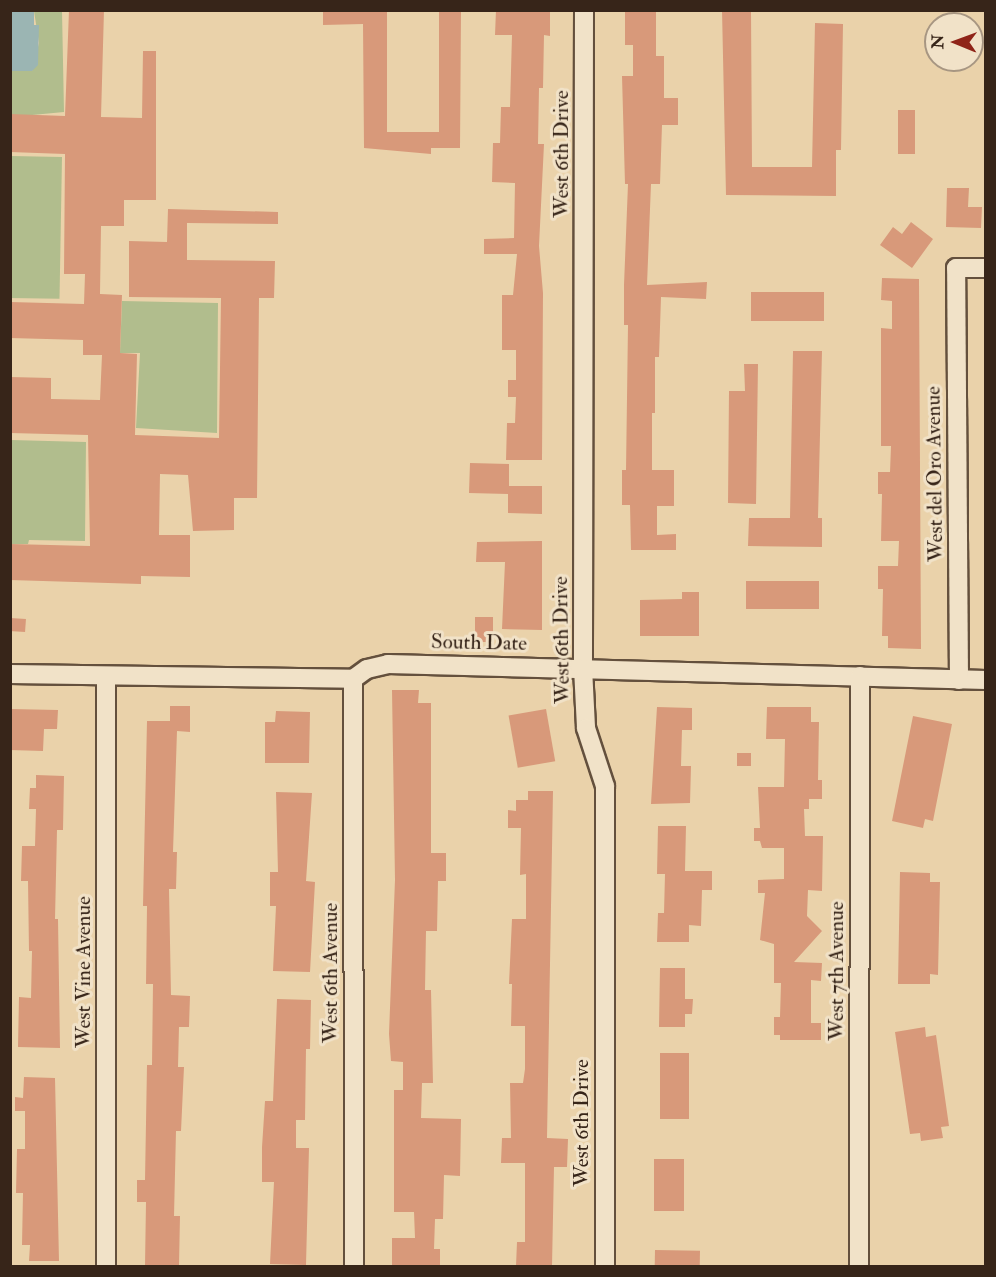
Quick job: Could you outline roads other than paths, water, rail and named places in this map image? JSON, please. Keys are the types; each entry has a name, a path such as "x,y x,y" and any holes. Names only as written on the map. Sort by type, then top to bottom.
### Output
{"street":[{"name":"West 6th Drive","path":"584,10 583,668 586,728 606,786 605,1266"},
{"name":"West del Oro Avenue","path":"959,680 956,268 986,268"},
{"name":"South Date","path":"10,674 353,679 368,669 388,664 986,681"},
{"name":"West 7th Avenue","path":"859,1266 860,676"},
{"name":"West Vine Avenue","path":"106,677 106,1266"},
{"name":"West 6th Avenue","path":"353,679 354,1266"}],"water":[{"path":"11,10 34,11 34,25 39,25 38,65 32,71 11,71"}]}
